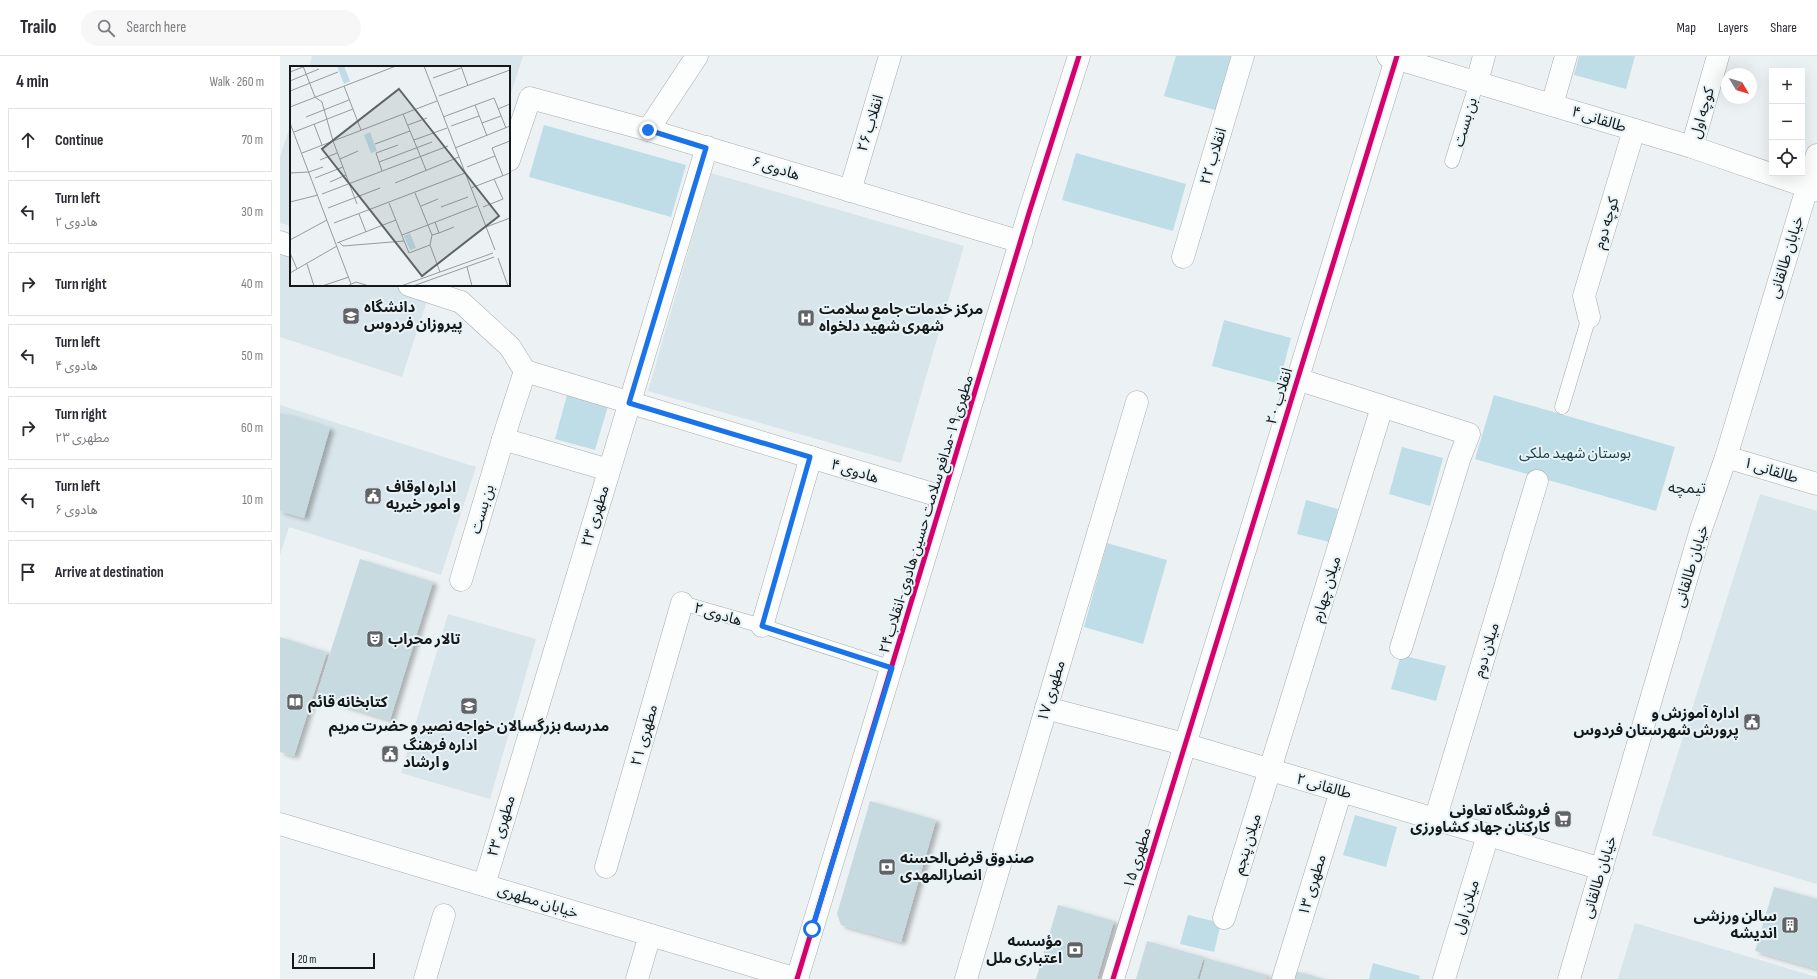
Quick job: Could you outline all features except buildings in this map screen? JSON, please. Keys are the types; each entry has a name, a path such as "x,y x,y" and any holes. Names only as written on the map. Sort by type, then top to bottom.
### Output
{"street":[{"path":"648,130 697,56"},
{"name":"انقلاب ۲۶","path":"850,191 890,56"},
{"name":"مطهری۱۹-مدافع سلامت حسین هادوی-انقلاب۲۴","path":"797,979 943,497 1079,56"},
{"name":"انقلاب ۲۲","path":"1183,257 1243,56"},
{"path":"1477,82 1484,56"},
{"path":"1552,105 1566,56"},
{"name":"کوچه اول","path":"1692,147 1718,56"},
{"name":"طالقانی ۴","path":"1394,57 1692,147 1812,188"},
{"name":"انقلاب ۲۰","path":"1184,744 1297,379 1394,57"},
{"name":"هادوی ۶","path":"510,157 530,98 648,130 1021,242"},
{"name":"کوچه دوم","path":"1589,317 1584,296 1634,130"},
{"name":"مطهری ۲۳","path":"484,885 706,148"},
{"name":"خیابان طالقانی","path":"1569,979 1701,529 1726,457 1812,188 1817,155"},
{"path":"280,242 290,246"},
{"path":"415,286 464,294 510,347 526,371"},
{"name":"هادوی ۴","path":"526,371 943,497"},
{"name":"بن بست","path":"461,580 503,439 526,371"},
{"path":"1297,379 1469,434 1460,457 1401,648"},
{"name":"مطهری ۱۷","path":"966,979 1137,402"},
{"name":"میلان چهارم","path":"1270,771 1382,407"},
{"path":"503,439 609,470"},
{"path":"762,626 810,457"},
{"name":"طالقانی ۱","path":"1726,457 1817,484"},
{"name":"میلان دوم","path":"1435,820 1537,481"},
{"name":"مطهری ۲۱","path":"606,867 682,603"},
{"name":"طالقانی ۲","path":"1046,708 1184,744 1270,771 1602,869"},
{"name":"مطهری ۱۵","path":"1113,979 1184,744"},
{"name":"میلان پنجم","path":"1224,918 1270,771"},
{"name":"مطهری ۱۳","path":"1283,979 1341,791"},
{"name":"خیابان مطهری","path":"280,824 797,979"},
{"name":"میلان اول","path":"1444,979 1488,835"},
{"path":"425,979 444,915"},
{"path":"637,979 650,935"}],"lane":[{"name":"بن بست","path":"1452,161 1477,82"},
{"path":"1562,407 1589,317"},
{"name":"هادوی ۲","path":"682,603 762,626 892,668"}],"shaded area":[{"path":"312,56 523,56 510,96 510,66 309,66"},
{"path":"290,126 290,226 280,223 280,157"},
{"name":"مرکز خدمات جامع سلامت شهری شهید دلخواه","path":"711,173 964,246 901,463 648,391"},
{"name":"دانشگاه پیروزان فردوس","path":"280,247 290,251 290,286 401,286 429,295 402,377 280,337"},
{"name":"اداره اوقاف و امور خیریه","path":"280,405 476,467 441,575 289,527 280,555"},
{"name":"اداره آموزش و پرورش شهرستان فردوس","path":"1760,494 1817,511 1817,884 1652,835"},
{"name":"مدرسه بزرگسالان خواجه نصیر و حضرت مریم","path":"448,614 536,639 490,799 401,773"},
{"path":"1635,923 1817,977 1817,979 1618,979"}],"green space":[{"path":"1176,56 1231,56 1215,110 1164,96"},
{"path":"1579,56 1635,56 1626,89 1574,75"},
{"path":"544,125 686,165 671,217 529,177"},
{"path":"1076,153 1186,184 1173,231 1062,200"},
{"path":"1224,320 1291,338 1279,384 1212,366"},
{"path":"567,395 608,406 595,450 555,439"},
{"name":"بوستان شهید ملکی","path":"1494,395 1675,447 1656,511 1475,459"},
{"path":"1402,447 1443,458 1430,506 1389,494"},
{"path":"1306,500 1338,509 1329,542 1297,534"},
{"path":"1107,543 1167,560 1143,644 1084,627"},
{"path":"1401,655 1446,666 1436,701 1391,689"},
{"path":"1355,815 1397,827 1386,867 1343,855"},
{"path":"1188,915 1221,923 1214,952 1180,944"},
{"path":"1373,963 1420,976 1419,979 1369,979"}],"cycle path":[{"path":"797,979 1029,213 1079,56"},
{"path":"1113,979 1397,56"}],"place":[{"name":"دانشگاه پیروزان فردوس","path":"351,316"},
{"name":"مرکز خدمات جامع سلامت شهری شهید دلخواه","path":"806,318"},
{"name":"اداره اوقاف و امور خیریه","path":"373,496"},
{"name":"تالار محراب","path":"375,639"},
{"name":"کتابخانه قائم","path":"295,702"},
{"name":"مدرسه بزرگسالان خواجه نصیر و حضرت مریم","path":"469,706"},
{"name":"اداره آموزش و پرورش شهرستان فردوس","path":"1752,722"},
{"name":"اداره فرهنگ و ارشاد","path":"390,754"},
{"name":"فروشگاه تعاونی کارکنان جهاد کشاورزی","path":"1563,819"},
{"name":"صندوق قرض‌الحسنه انصارالمهدی","path":"887,867"},
{"name":"سالن ورزشی اندیشه","path":"1790,925"},
{"name":"مؤسسه اعتباری ملل","path":"1075,950"}],"district":[{"name":"تیمچه","path":"1687,487"}],"route":[{"path":"648,130 706,148 629,403 810,457 762,626 892,668 812,929"}]}
